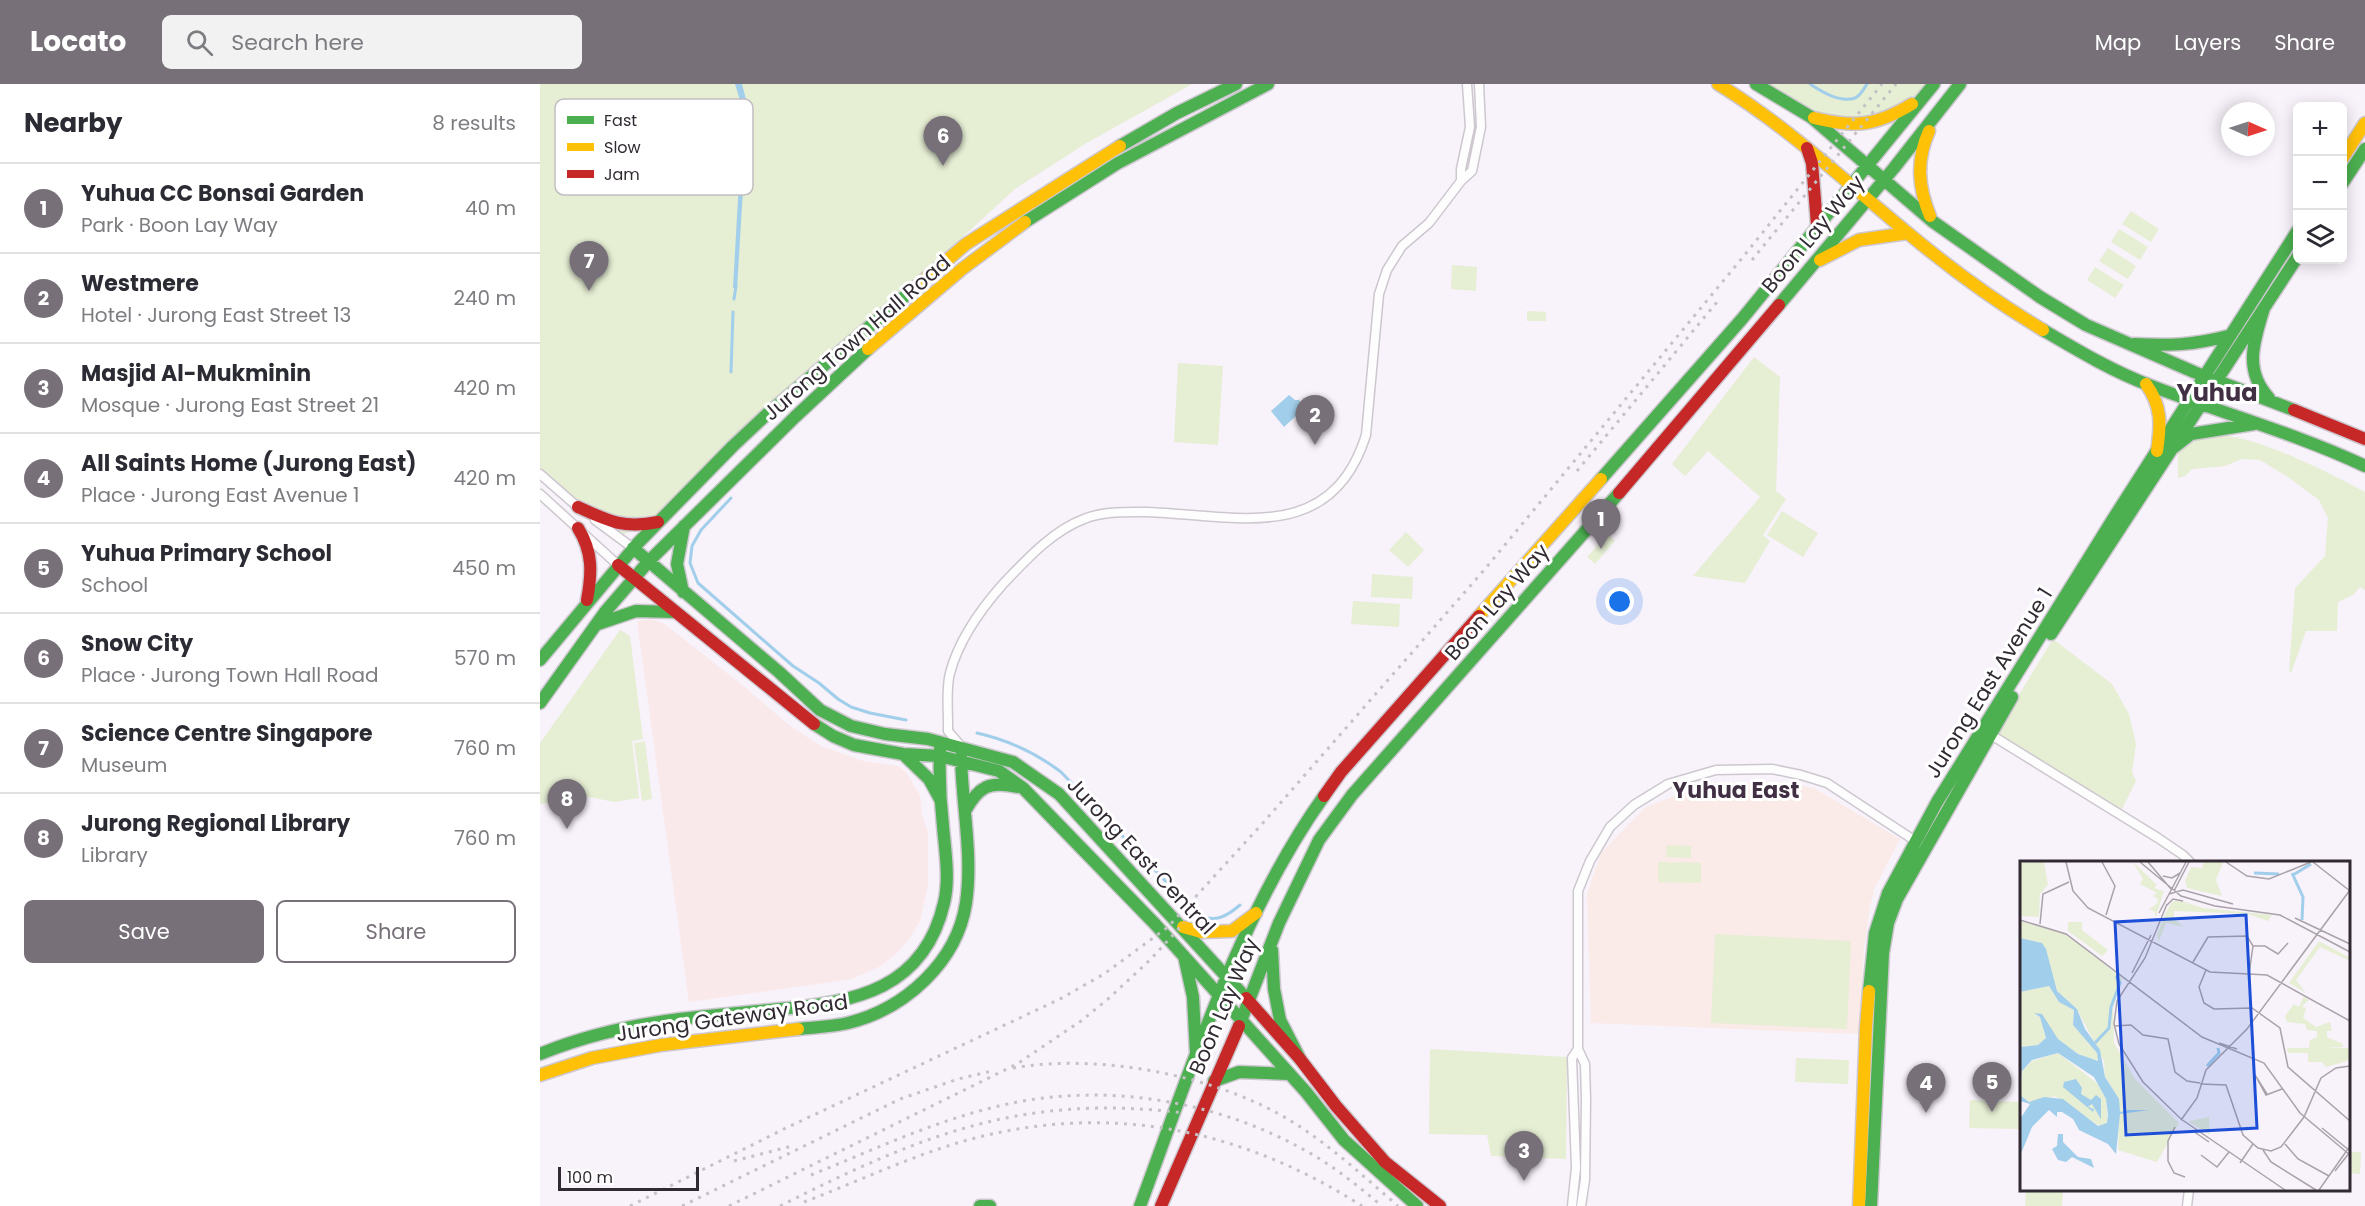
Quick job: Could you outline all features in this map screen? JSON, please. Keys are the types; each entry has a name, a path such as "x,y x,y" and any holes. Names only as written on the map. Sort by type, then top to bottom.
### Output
{"main road":[{"name":"Jurong Town Hall Road","path":"540,660 633,548 766,415 966,244 1113,149 1186,108 1236,84"},
{"name":"Jurong Town Hall Road","path":"540,703 596,624 648,562 801,412 878,341 983,254 1047,208 1184,126 1268,84"},
{"path":"1718,84 1750,102 1965,278 2038,327 2146,384 2259,423 2365,466"},
{"path":"1756,84 1811,117 1932,221 2086,325 2129,345 2365,439"},
{"name":"Boon Lay Way","path":"1140,1206 1220,997 1257,912 1295,838 1349,762 1742,319 1816,225 1853,185 1934,84"},
{"name":"Boon Lay Way","path":"1161,1206 1249,1004 1279,923 1319,840 1352,795 1623,488 1813,264 1960,84"},
{"path":"1811,117 1851,125 1878,123 1891,118 1924,96"},
{"path":"1932,221 1923,201 1919,170 1922,146 1945,102"},
{"path":"2345,156 2365,123"},
{"path":"1807,147 1812,163 1816,225"},
{"path":"2347,177 2365,148"},
{"path":"1035,198 1038,204 1047,208"},
{"path":"1813,264 1859,240 1908,233"},
{"name":"Jurong East Avenue 1","path":"2210,378 2228,336 2293,238"},
{"name":"Jurong East Avenue 1","path":"1987,732 2173,448 2210,378 2264,308 2293,264"},
{"path":"2264,308 2255,338 2252,365 2261,392 2274,401"},
{"path":"2129,345 2198,344 2228,336"},
{"path":"2146,384 2155,396 2162,416 2157,451"},
{"name":"Jurong East Avenue 1","path":"1859,1206 1866,1027 1875,933 1888,893 1920,844 2157,451 2196,401"},
{"path":"2173,448 2191,434 2203,430 2259,423"},
{"path":"578,507 622,526 636,527 659,522"},
{"path":"683,592 677,564 684,526"},
{"path":"578,528 589,545 591,555 592,568 587,603"},
{"name":"Jurong East Central","path":"633,548 820,710 851,726 961,746 1013,762 1059,794 1183,927 1300,1059 1336,1106 1385,1161 1440,1206"},
{"name":"Jurong East Central","path":"618,565 812,723 833,736 854,745 903,754 940,756 999,771 1023,788 1184,956 1289,1074 1344,1140 1417,1206"},
{"path":"596,624 627,611 638,609 675,612"},
{"name":"Jurong Gateway Road","path":"540,1054 587,1035 630,1027 829,1004 855,998 897,978 920,956 939,924 945,901 941,742"},
{"name":"Jurong Gateway Road","path":"540,1075 592,1058 661,1045 848,1023 875,1014 918,988 943,963 965,911 968,877 961,746"},
{"path":"903,754 929,779 941,801"},
{"path":"964,812 972,796 988,785 996,783 1023,788"},
{"name":"Jurong East Avenue 1","path":"1871,1206 1883,953 1888,924 1920,844"},
{"path":"1183,927 1201,932 1233,931 1257,912"},
{"path":"1271,945 1274,989 1280,1020 1300,1059"},
{"path":"920,956 943,963"},
{"path":"920,956 932,975"},
{"path":"1184,956 1194,1006 1197,1059"},
{"path":"1214,1081 1239,1072 1289,1074"},
{"path":"980,1206 990,1206"}],"street":[{"path":"1461,181 1461,169 1470,127 1467,84"},
{"path":"941,742 948,731 949,675 970,627 985,604 1019,567 1058,533 1084,518 1113,512 1262,519 1291,515 1318,503 1342,484 1361,452 1366,435 1379,294 1387,270 1402,246 1429,223 1461,181 1472,171 1481,127 1479,84"},
{"path":"540,474 578,507 633,548"},
{"path":"540,494 618,565"},
{"path":"948,731 961,746"},
{"path":"1987,732 2158,838 2189,861"},
{"path":"1581,1206 1585,1180 1586,1100 1584,1064 1578,1049 1578,891 1590,861 1610,827 1634,805 1668,784 1716,770 1772,769 1827,783 1920,844"},
{"path":"1572,1206 1576,1168 1572,1058 1578,1049"},
{"path":"2187,1206 2189,1191"}],"shaded area":[{"path":"651,619 663,623 789,725 821,746 863,761 898,766 906,772 920,796 922,815 928,832 928,886 920,921 910,938 896,954 879,967 852,979 689,1002 637,621"},
{"path":"1711,782 1779,782 1814,788 1900,839 1875,887 1870,906 1864,949 1859,1034 1591,1023 1587,894 1601,853 1646,807"}],"green space":[{"path":"540,84 1192,84 1085,144 1015,189 654,520 618,537 540,470"},
{"path":"1756,84 1934,84 1891,118 1825,121"},
{"path":"2131,211 2159,229 2151,242 2122,224"},
{"path":"2119,229 2148,247 2140,260 2111,242"},
{"path":"2108,248 2136,266 2128,279 2099,261"},
{"path":"1452,265 1477,267 1476,291 1451,289"},
{"path":"2095,267 2124,285 2115,298 2087,280"},
{"path":"1527,311 1546,312 1546,321 1527,321"},
{"path":"1754,357 1780,377 1776,491 1786,499 1763,535 1770,541 1745,583 1693,576 1760,497 1708,451 1685,476 1672,464"},
{"path":"1178,363 1223,366 1218,445 1174,442"},
{"path":"2217,435 2251,441 2271,448 2365,492 2365,590 2360,587 2353,595 2338,602 2337,631 2306,631 2291,673 2289,671 2295,588 2325,556 2328,518 2319,500 2260,460 2242,459 2225,466 2192,469 2185,476 2178,478 2178,452 2188,443"},
{"path":"1782,511 1818,533 1803,557 1767,535"},
{"path":"1406,532 1424,550 1408,567 1389,550"},
{"path":"1608,534 1615,541 1595,564 1587,557"},
{"path":"1372,574 1413,577 1412,599 1371,597"},
{"path":"1353,601 1400,604 1399,627 1351,624"},
{"path":"620,630 630,636 643,739 632,741 639,798 614,802 590,797 540,804 540,743"},
{"path":"2053,639 2112,684 2129,714 2136,744 2132,772 2136,781 2120,813 1990,735 2008,713"},
{"path":"645,741 652,799 642,801 634,743"},
{"path":"1667,845 1691,846 1691,858 1666,857"},
{"path":"1658,862 1701,863 1701,883 1658,882"},
{"path":"1715,934 1851,941 1847,1029 1711,1023"},
{"path":"1430,1049 1567,1057 1566,1159 1491,1156 1487,1135 1429,1134"},
{"path":"1796,1058 1849,1060 1848,1084 1795,1082"},
{"path":"1970,1100 2020,1102 2019,1129 1969,1128"},
{"path":"2350,1152 2361,1152 2360,1174 2350,1173"},
{"path":"2026,1191 2063,1191 2062,1206 2025,1206"}],"water":[{"path":"735,84 742,84 746,99 740,99"},
{"path":"738,195 743,195 737,289 733,288"},
{"path":"1289,395 1301,403 1298,407 1298,414 1284,427 1271,411"}],"waterway":[{"path":"1810,84 1831,96 1843,99 1859,96 1867,84"},
{"path":"734,299 736,286"},
{"path":"731,372 733,312"},
{"path":"731,498 701,530 692,546 690,563 698,583 793,666 838,699 851,707 870,713 906,720"},
{"path":"977,733 1021,748 1061,772 1199,916 1221,917 1240,905"}],"railway":[{"path":"630,1206 786,1128 1060,999 1104,974 1168,927 1262,824 1485,569 1743,257 1882,84"},
{"path":"1752,260 1896,84"},
{"path":"1577,471 1717,302"},
{"path":"729,1206 1017,1064 1081,1021 1108,999 1150,960 1184,923"},
{"path":"1013,1068 1082,1063 1119,1066 1193,1080 1228,1091 1261,1105 1305,1130 1346,1161 1398,1206"},
{"path":"682,1206 900,1099 958,1079 992,1071"},
{"path":"811,1175 927,1128 975,1112 1038,1099 1078,1095 1118,1096 1158,1100 1197,1108 1236,1119 1273,1134 1328,1164 1382,1206"},
{"path":"780,1206 880,1159 927,1140 974,1125 1023,1115 1073,1109 1126,1108 1184,1113"},
{"path":"804,1202 913,1158 957,1143 1030,1127 1080,1123 1130,1124 1178,1131 1226,1142 1272,1159 1318,1180 1362,1206"},
{"path":"734,1161 792,1146"}],"traffic: fast":[{"path":"1120,146 1177,113 1236,84"},
{"path":"1025,222 1118,163 1268,84"},
{"path":"1756,84 1811,117 1932,221 2040,297 2086,325 2194,372 2294,410"},
{"path":"1601,479 1742,319 1934,84"},
{"path":"1779,305 1894,168 1960,84"},
{"path":"2347,176 2365,149"},
{"path":"1869,991 1875,933 1888,893 1937,802 2115,516 2293,238"},
{"path":"2051,634 2293,264"},
{"path":"540,660 637,544 733,446 911,291"},
{"path":"2264,308 2254,344 2253,366 2256,377 2269,398"},
{"path":"2043,330 2095,360 2135,379 2312,443 2365,466"},
{"path":"2134,344 2181,344 2228,336"},
{"path":"540,703 605,612 649,561 795,417 868,349"},
{"path":"2173,448 2191,434 2254,424"},
{"path":"1239,1026 1279,923 1319,840 1352,795 1619,493"},
{"path":"683,592 677,564 684,526"},
{"path":"633,548 779,672 820,710 851,726 885,734 928,739 1013,762 1059,794 1246,998"},
{"path":"598,624 636,611 675,612"},
{"path":"1871,1206 1883,953 1888,923 1897,899 2012,697"},
{"path":"814,724 854,745 903,754 940,756 999,771 1023,788 1155,924 1306,1092 1344,1140 1417,1206"},
{"path":"540,1054 592,1036 644,1024 835,1002 883,986 903,972 921,955 934,932 946,894 946,864 940,797 940,749"},
{"path":"903,754 929,779 940,799"},
{"path":"798,1029 848,1023 889,1007 925,980 952,945 961,925 968,885 968,848 961,757"},
{"path":"965,811 975,796 986,787 992,785 1017,787"},
{"path":"1140,1206 1198,1047 1242,942 1294,842 1324,796"},
{"path":"1272,950 1274,989 1280,1020 1300,1059"},
{"path":"1184,956 1193,997 1196,1054"},
{"path":"1214,1081 1239,1072 1289,1074"},
{"path":"980,1206 990,1206"}],"traffic: slow":[{"path":"1718,84 1769,118 1957,272 2043,330"},
{"path":"1814,118 1842,123 1865,123 1887,117 1912,104"},
{"path":"2344,156 2365,123"},
{"path":"1929,131 1922,152 1920,174 1923,195 1930,216"},
{"path":"911,291 966,244 1120,146"},
{"path":"868,349 962,269 1025,222"},
{"path":"1820,260 1859,240 1908,233"},
{"path":"2146,384 2158,408 2157,451"},
{"path":"1479,616 1601,479"},
{"path":"1183,927 1201,932 1232,931 1256,913"},
{"path":"1859,1206 1869,991"},
{"path":"540,1075 592,1058 661,1045 798,1029"}],"traffic: jam":[{"path":"1807,148 1812,163 1817,225"},
{"path":"1619,493 1779,305"},
{"path":"2294,410 2365,439"},
{"path":"578,507 598,516 626,524 658,522"},
{"path":"578,528 589,554 590,581 587,600"},
{"path":"618,565 814,724"},
{"path":"1324,796 1341,772 1479,616"},
{"path":"1246,998 1385,1162 1440,1206"},
{"path":"1161,1206 1239,1026"}],"place":[{"name":"Snow City","path":"943,166"},
{"name":"Science Centre Singapore","path":"589,291"},
{"name":"Westmere","path":"1315,445"},
{"name":"Yuhua CC Bonsai Garden","path":"1601,549"},
{"name":"Jurong Regional Library","path":"567,829"},
{"name":"Yuhua Primary School","path":"1992,1112"},
{"name":"All Saints Home (Jurong East)","path":"1926,1113"},
{"name":"Masjid Al-Mukminin","path":"1524,1181"}],"district":[{"name":"Yuhua","path":"2217,393"},
{"name":"Yuhua East","path":"1736,790"}]}
